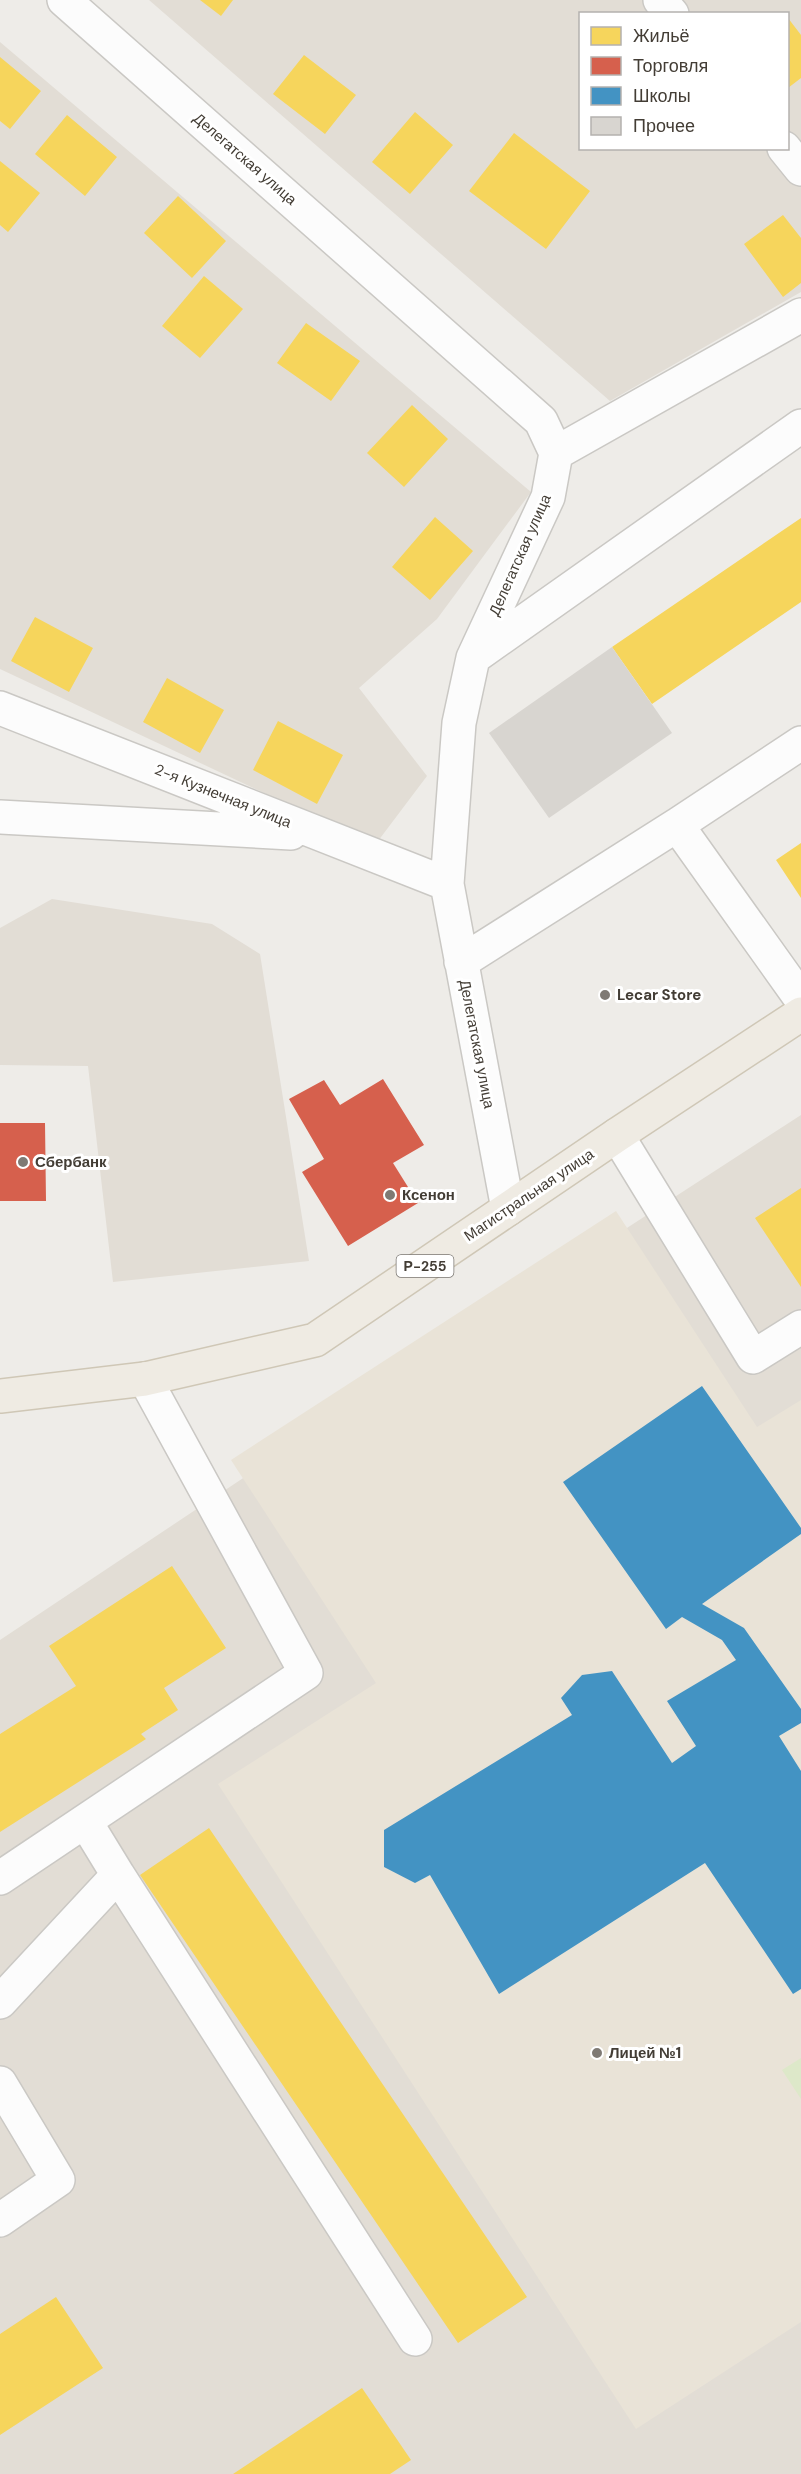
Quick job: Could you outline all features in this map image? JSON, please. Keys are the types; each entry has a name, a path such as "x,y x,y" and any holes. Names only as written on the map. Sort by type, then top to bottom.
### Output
{"main road":[{"name":"Магистральная улица","path":"0,1396 145,1379 315,1340 617,1135 801,1014"}],"street":[{"name":"Делегатская улица","path":"64,0 541,420 556,453 548,497 473,658 459,723 447,884 508,1209"},
{"path":"660,0 670,12"},
{"path":"786,150 801,169"},
{"path":"556,453 801,315"},
{"path":"473,658 801,426"},
{"name":"2-я Кузнечная улица","path":"0,708 447,884"},
{"path":"461,962 801,743"},
{"path":"0,818 320,834"},
{"path":"677,825 801,999"},
{"path":"617,1135 753,1357 801,1327"},
{"path":"0,1878 306,1673 145,1379"},
{"path":"85,1821 415,2339"},
{"path":"0,2001 118,1875"},
{"path":"0,2083 58,2180 0,2220"}],"shaded area":[{"path":"149,0 801,0 801,292 610,401"},
{"path":"0,42 531,492 437,619 359,688 427,776 375,845 0,669"},
{"path":"52,899 212,924 260,954 309,1261 113,1282 88,1066 0,1065 0,928"},
{"path":"801,1115 801,2474 0,2474 0,1640 308,1435"},
{"name":"Лицей №1","path":"616,1211 757,1427 801,1400 801,2322 636,2429 218,1784 376,1683 231,1460"}],"green space":[{"path":"801,2058 801,2099 782,2070"}],"building: Жильё":[{"path":"200,0 233,0 221,16"},
{"path":"789,19 801,35 801,78 789,87"},
{"path":"304,55 356,95 325,134 273,94"},
{"path":"0,57 41,91 10,129 0,121"},
{"path":"415,112 453,145 410,194 372,162"},
{"path":"67,115 117,157 85,196 35,154"},
{"path":"514,133 590,191 546,249 469,191"},
{"path":"0,161 40,193 8,232 0,225"},
{"path":"178,196 226,241 192,278 144,233"},
{"path":"783,215 801,238 801,283 783,297 744,244"},
{"path":"204,276 243,309 200,358 162,326"},
{"path":"306,323 360,361 331,401 277,363"},
{"path":"412,405 448,439 404,487 367,453"},
{"path":"435,517 473,551 430,600 392,567"},
{"path":"801,518 801,602 652,704 612,647"},
{"path":"35,617 93,648 69,692 11,661"},
{"path":"167,678 224,710 200,753 143,722"},
{"path":"278,721 343,755 317,804 253,770"},
{"path":"801,843 801,898 776,860"},
{"path":"801,1188 801,1287 755,1218"},
{"path":"172,1566 226,1648 164,1688 178,1710 141,1734 146,1739 0,1832 0,1734 76,1686 49,1646"},
{"path":"209,1828 527,2297 458,2343 140,1875"},
{"path":"56,2297 103,2368 0,2435 0,2334"},
{"path":"362,2388 411,2460 390,2474 233,2474"}],"building: Торговля":[{"path":"383,1079 424,1145 393,1163 418,1203 348,1246 302,1172 324,1159 289,1099 324,1080 340,1105"},
{"name":"Сбербанк","path":"0,1123 45,1123 46,1201 0,1201"}],"building: Школы":[{"path":"702,1386 801,1528 801,1534 702,1604 744,1628 801,1709 801,1723 779,1736 801,1771 801,1989 793,1994 705,1863 499,1994 430,1875 415,1883 384,1867 384,1830 572,1715 561,1698 582,1675 612,1671 672,1763 696,1746 667,1701 736,1660 722,1640 682,1617 666,1629 563,1482"}],"building: Прочее":[{"path":"612,647 672,733 549,818 489,733"}],"place":[{"name":"Lecar Store","path":"605,995"},
{"name":"Сбербанк","path":"23,1162"},
{"name":"Ксенон","path":"390,1195"},
{"name":"Лицей №1","path":"597,2053"}]}
